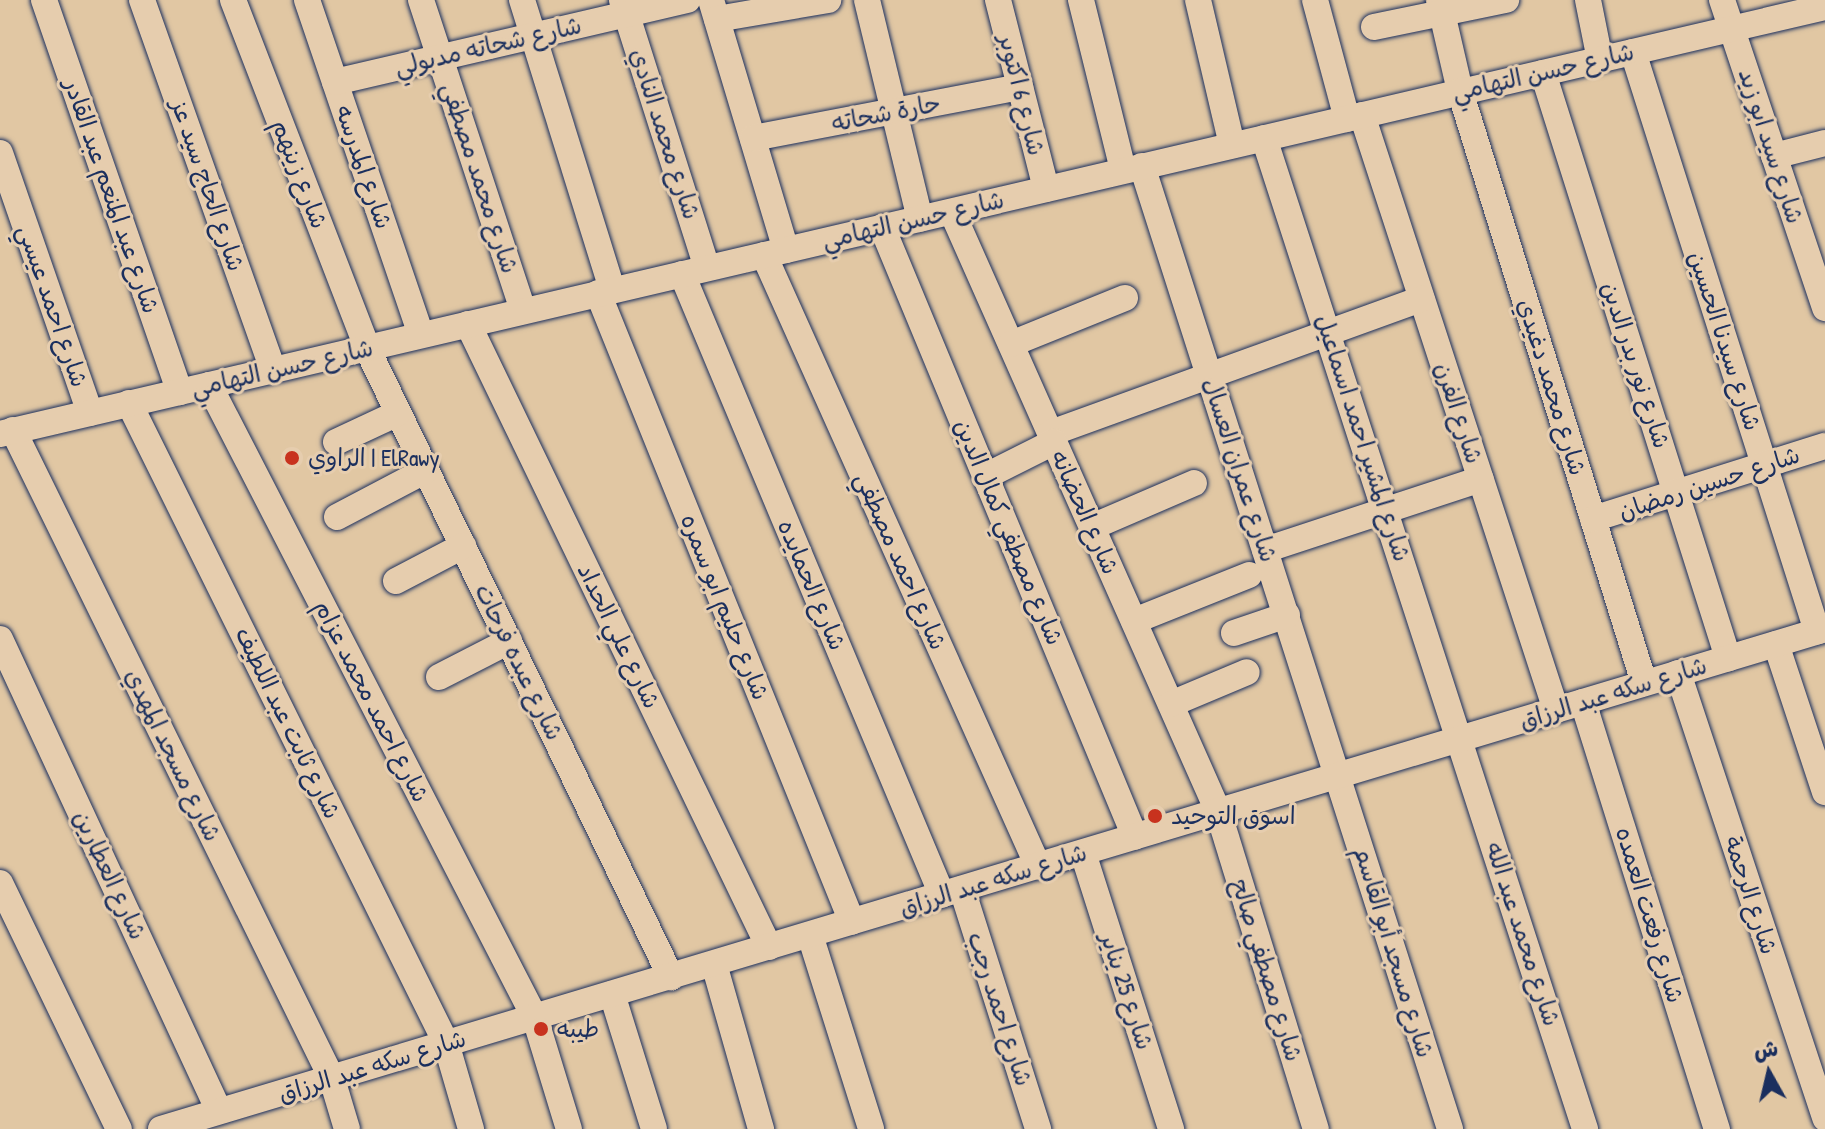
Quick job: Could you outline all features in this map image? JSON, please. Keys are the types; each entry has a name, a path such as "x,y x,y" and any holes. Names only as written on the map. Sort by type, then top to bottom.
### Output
{"street":[{"name":"شارع عبد المنعم عبد القادر","path":"44,0 180,392"},
{"name":"شارع الحاج سيد عز","path":"142,0 273,370"},
{"name":"شارع زينهم","path":"233,0 367,348"},
{"name":"شارع المدرسه","path":"307,0 421,334"},
{"name":"شارع محمد مصطفي","path":"421,0 523,311"},
{"name":"شارع حليم ابو سمره","path":"522,0 605,291 852,922"},
{"name":"شارع شحاته مدبولي","path":"335,82 533,35 625,7 688,0"},
{"path":"714,9 828,0"},
{"path":"867,0 920,219"},
{"name":"شارع 6 اكتوبر","path":"998,0 1046,189"},
{"name":"شارع عمران العسال","path":"1081,0 1132,168 1209,374 1339,774"},
{"path":"1198,0 1232,145"},
{"name":"شارع الفرن","path":"1315,0 1422,299 1556,710"},
{"path":"1374,27 1440,7 1506,0"},
{"path":"1588,0 1600,60"},
{"name":"شارع سيد ابو زيد","path":"1722,0 1774,156 1813,231 1825,308"},
{"name":"شارع محمد النادي","path":"625,7 695,271"},
{"name":"شارع محمد دغيدي","path":"1440,7 1460,91 1644,683"},
{"name":"شارع حسن التهامي","path":"7,432 1825,7"},
{"name":"شارع احمد مصطفي","path":"714,9 753,138 775,252 1038,866"},
{"name":"شارع سيدنا الحسين","path":"1633,52 1821,630"},
{"name":"شارع نور بدر الدين","path":"1543,73 1728,658"},
{"name":"حارة شحاته","path":"753,138 1020,87"},
{"name":"شارع المشير احمد اسماعيل","path":"1264,138 1461,739"},
{"path":"1774,156 1825,143"},
{"name":"شارع احمد عيسي","path":"0,153 90,413"},
{"name":"شارع الحضانه","path":"952,212 1218,811"},
{"name":"شارع مصطفي كمال الدين","path":"882,227 1135,837"},
{"name":"شارع الحمايده","path":"695,271 952,892"},
{"path":"1011,344 1125,298"},
{"path":"986,476 1052,438 1209,374 1422,299"},
{"name":"شارع علي الحداد","path":"468,324 769,947"},
{"name":"شارع عبده فرحات","path":"367,348 671,977"},
{"name":"شارع احمد محمد عزام","path":"209,385 535,1018 569,1129"},
{"name":"شارع ثابت عبد اللطيف","path":"129,403 446,1043 471,1129"},
{"path":"336,442 398,413"},
{"name":"شارع مسجد المهدي","path":"7,432 332,1079 347,1129"},
{"name":"شارع حسين رمضان","path":"1593,519 1825,446"},
{"path":"337,517 426,470"},
{"path":"1265,550 1481,479"},
{"path":"1092,527 1194,483"},
{"path":"396,581 463,546"},
{"path":"1134,621 1249,575"},
{"path":"1234,633 1287,615"},
{"name":"شارع سكه عبد الرزاق","path":"161,1129 207,1119 446,1043 1821,630"},
{"name":"شارع العطارين","path":"0,639 207,1119"},
{"path":"439,677 509,641"},
{"path":"1776,644 1825,792"},
{"path":"1171,704 1247,672"},
{"name":"شارع الرحمة","path":"1678,673 1825,1118"},
{"name":"شارع رفعت العمده","path":"1583,702 1717,1129"},
{"name":"شارع محمد عبد الله","path":"1461,739 1585,1129"},
{"name":"شارع مسجد أبو القاسم","path":"1339,774 1450,1129"},
{"name":"شارع مصطفي صالح","path":"1218,811 1316,1129"},
{"name":"شارع 25 يناير","path":"1083,853 1171,1129"},
{"path":"0,883 119,1129"},
{"name":"شارع احمد رجب","path":"952,892 1038,1129"},
{"path":"810,935 871,1129"},
{"path":"714,964 761,1129"},
{"path":"612,994 654,1129"}],"place":[{"name":"الراوي | ElRawy","path":"292,458"},
{"name":"اسوق التوحيد","path":"1155,816"},
{"name":"طيبه","path":"541,1029"}]}
